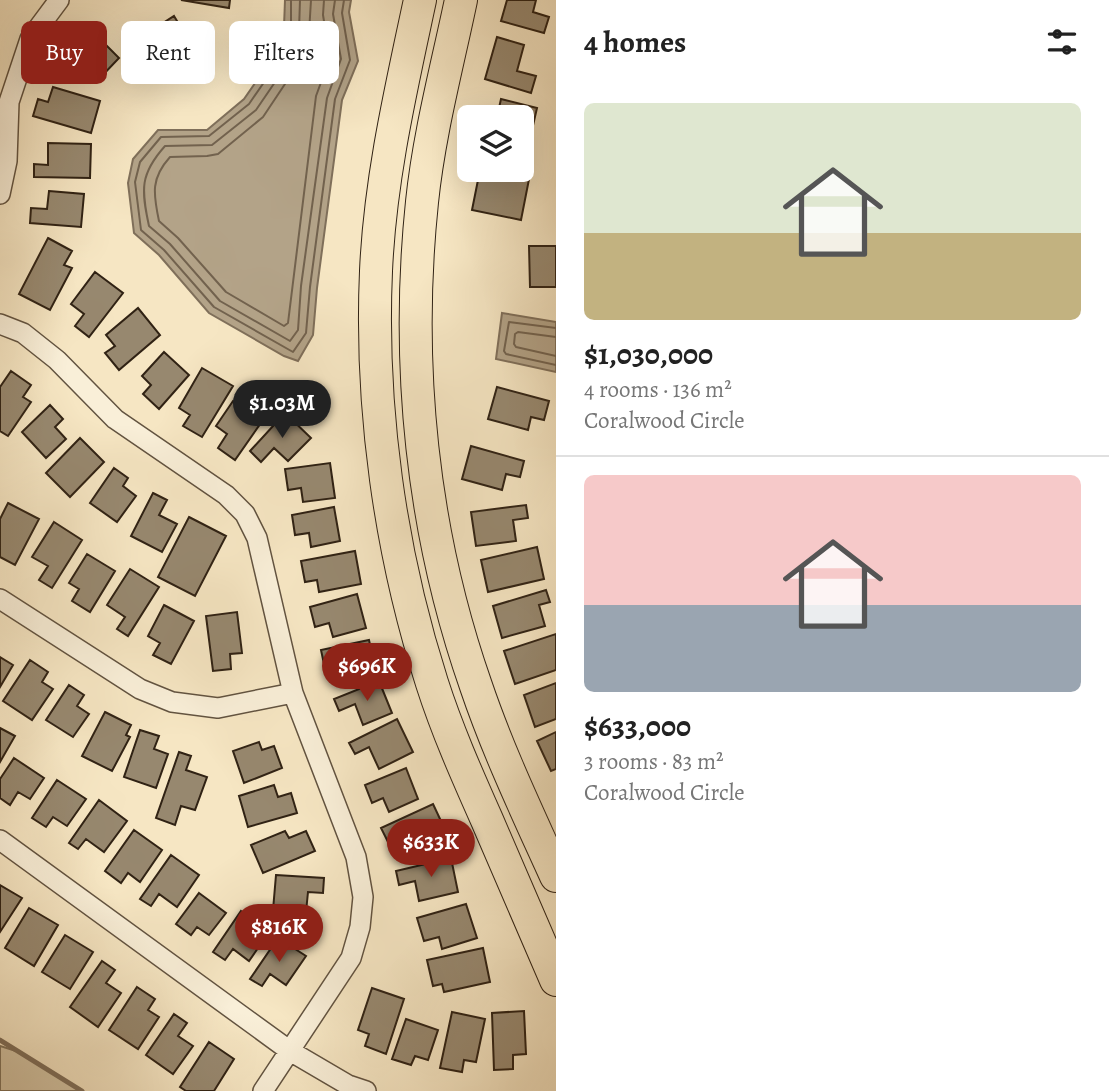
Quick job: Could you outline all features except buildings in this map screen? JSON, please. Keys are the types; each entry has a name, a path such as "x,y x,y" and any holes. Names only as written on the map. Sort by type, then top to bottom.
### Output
{"main road":[{"path":"420,0 397,108 384,188 376,270 375,351 385,465 413,617 432,684 455,750 556,980"},
{"path":"461,0 422,200 416,274 415,352 421,426 430,508 453,609 475,685 494,736 556,876"}],"street":[{"path":"0,194 7,161 9,102 30,39 59,0"},
{"path":"0,324 23,333 57,360 115,419 226,495 245,514 261,551 293,693 356,857 363,897 360,927 351,958 263,1091"},
{"path":"0,599 140,689 172,702 218,708 293,693"},
{"path":"0,840 290,1051 348,1084 366,1091"}],"shaded area":[{"path":"0,1046 16,1051 82,1091 0,1091"}],"water":[{"path":"285,0 351,0 349,12 358,61 342,100 313,335 298,361 284,356 209,313 159,255 134,233 128,183 133,159 158,130 207,130 244,99 254,84 339,84 339,21 284,21"},
{"path":"502,313 556,322 556,372 496,359"}],"waterway":[{"path":"0,1040 82,1091"}]}
